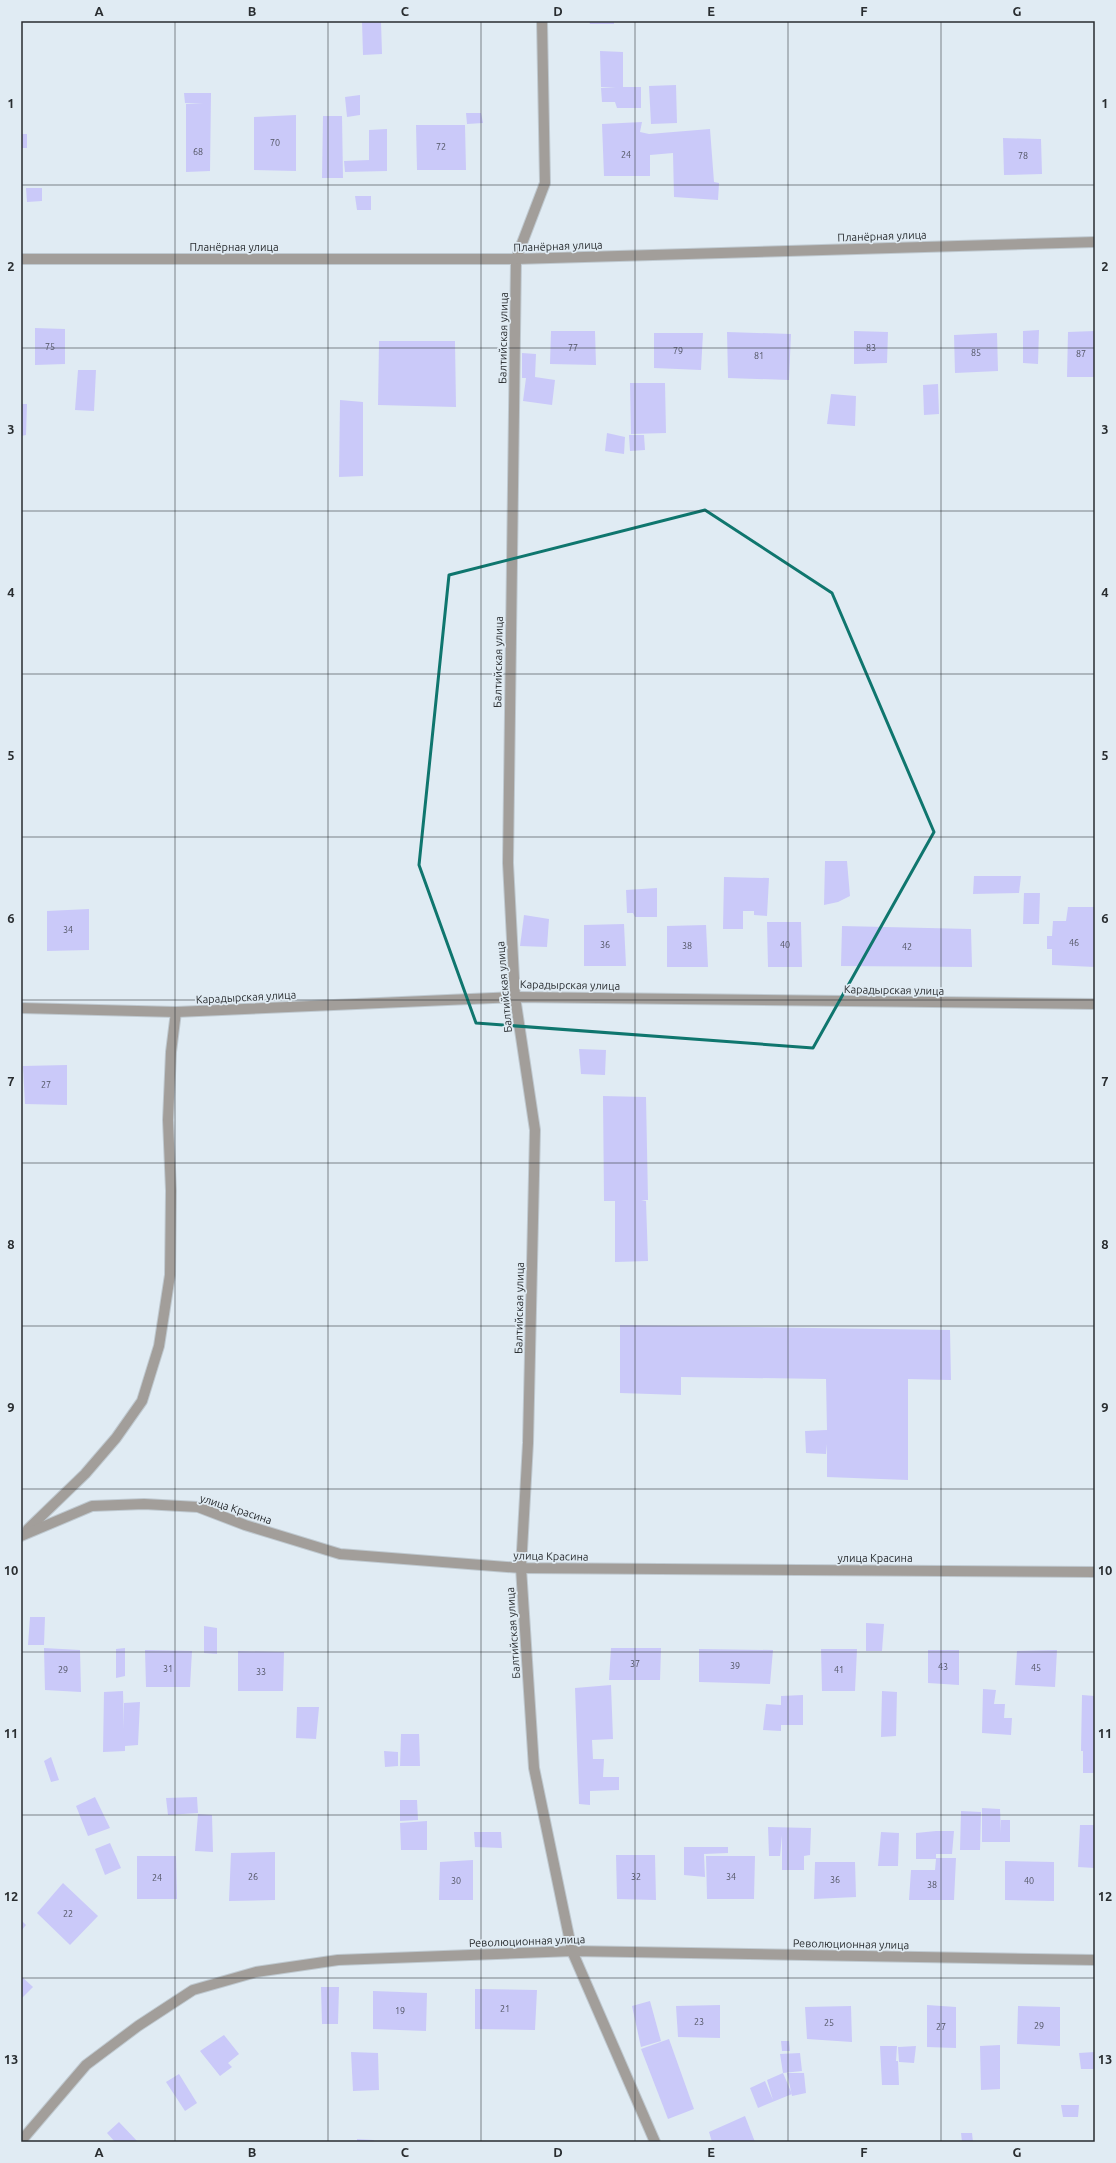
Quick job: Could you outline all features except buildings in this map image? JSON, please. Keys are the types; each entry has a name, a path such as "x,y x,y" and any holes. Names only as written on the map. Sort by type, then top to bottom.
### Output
{"street":[{"name":"Балтийская улица","path":"542,21 546,183 516,259 508,862 515,996 535,1130 528,1444 521,1568 534,1768 572,1951 656,2142"},
{"name":"Планёрная улица","path":"21,259 516,259 1095,242"},
{"name":"Карадырская улица","path":"21,1008 176,1012 515,996 1095,1004"},
{"path":"22,1535 85,1474 116,1438 142,1402 159,1346 170,1275 171,1191 168,1120 171,1052 176,1012"},
{"name":"улица Красина","path":"22,1535 92,1506 144,1504 198,1507 245,1525 340,1554 521,1568 1095,1572"},
{"name":"Революционная улица","path":"21,2141 86,2065 138,2026 193,1990 256,1972 338,1960 572,1951 1095,1960"}],"highlighted area":[{"path":"705,510 832,593 934,832 813,1048 476,1023 419,865 449,575"}]}
